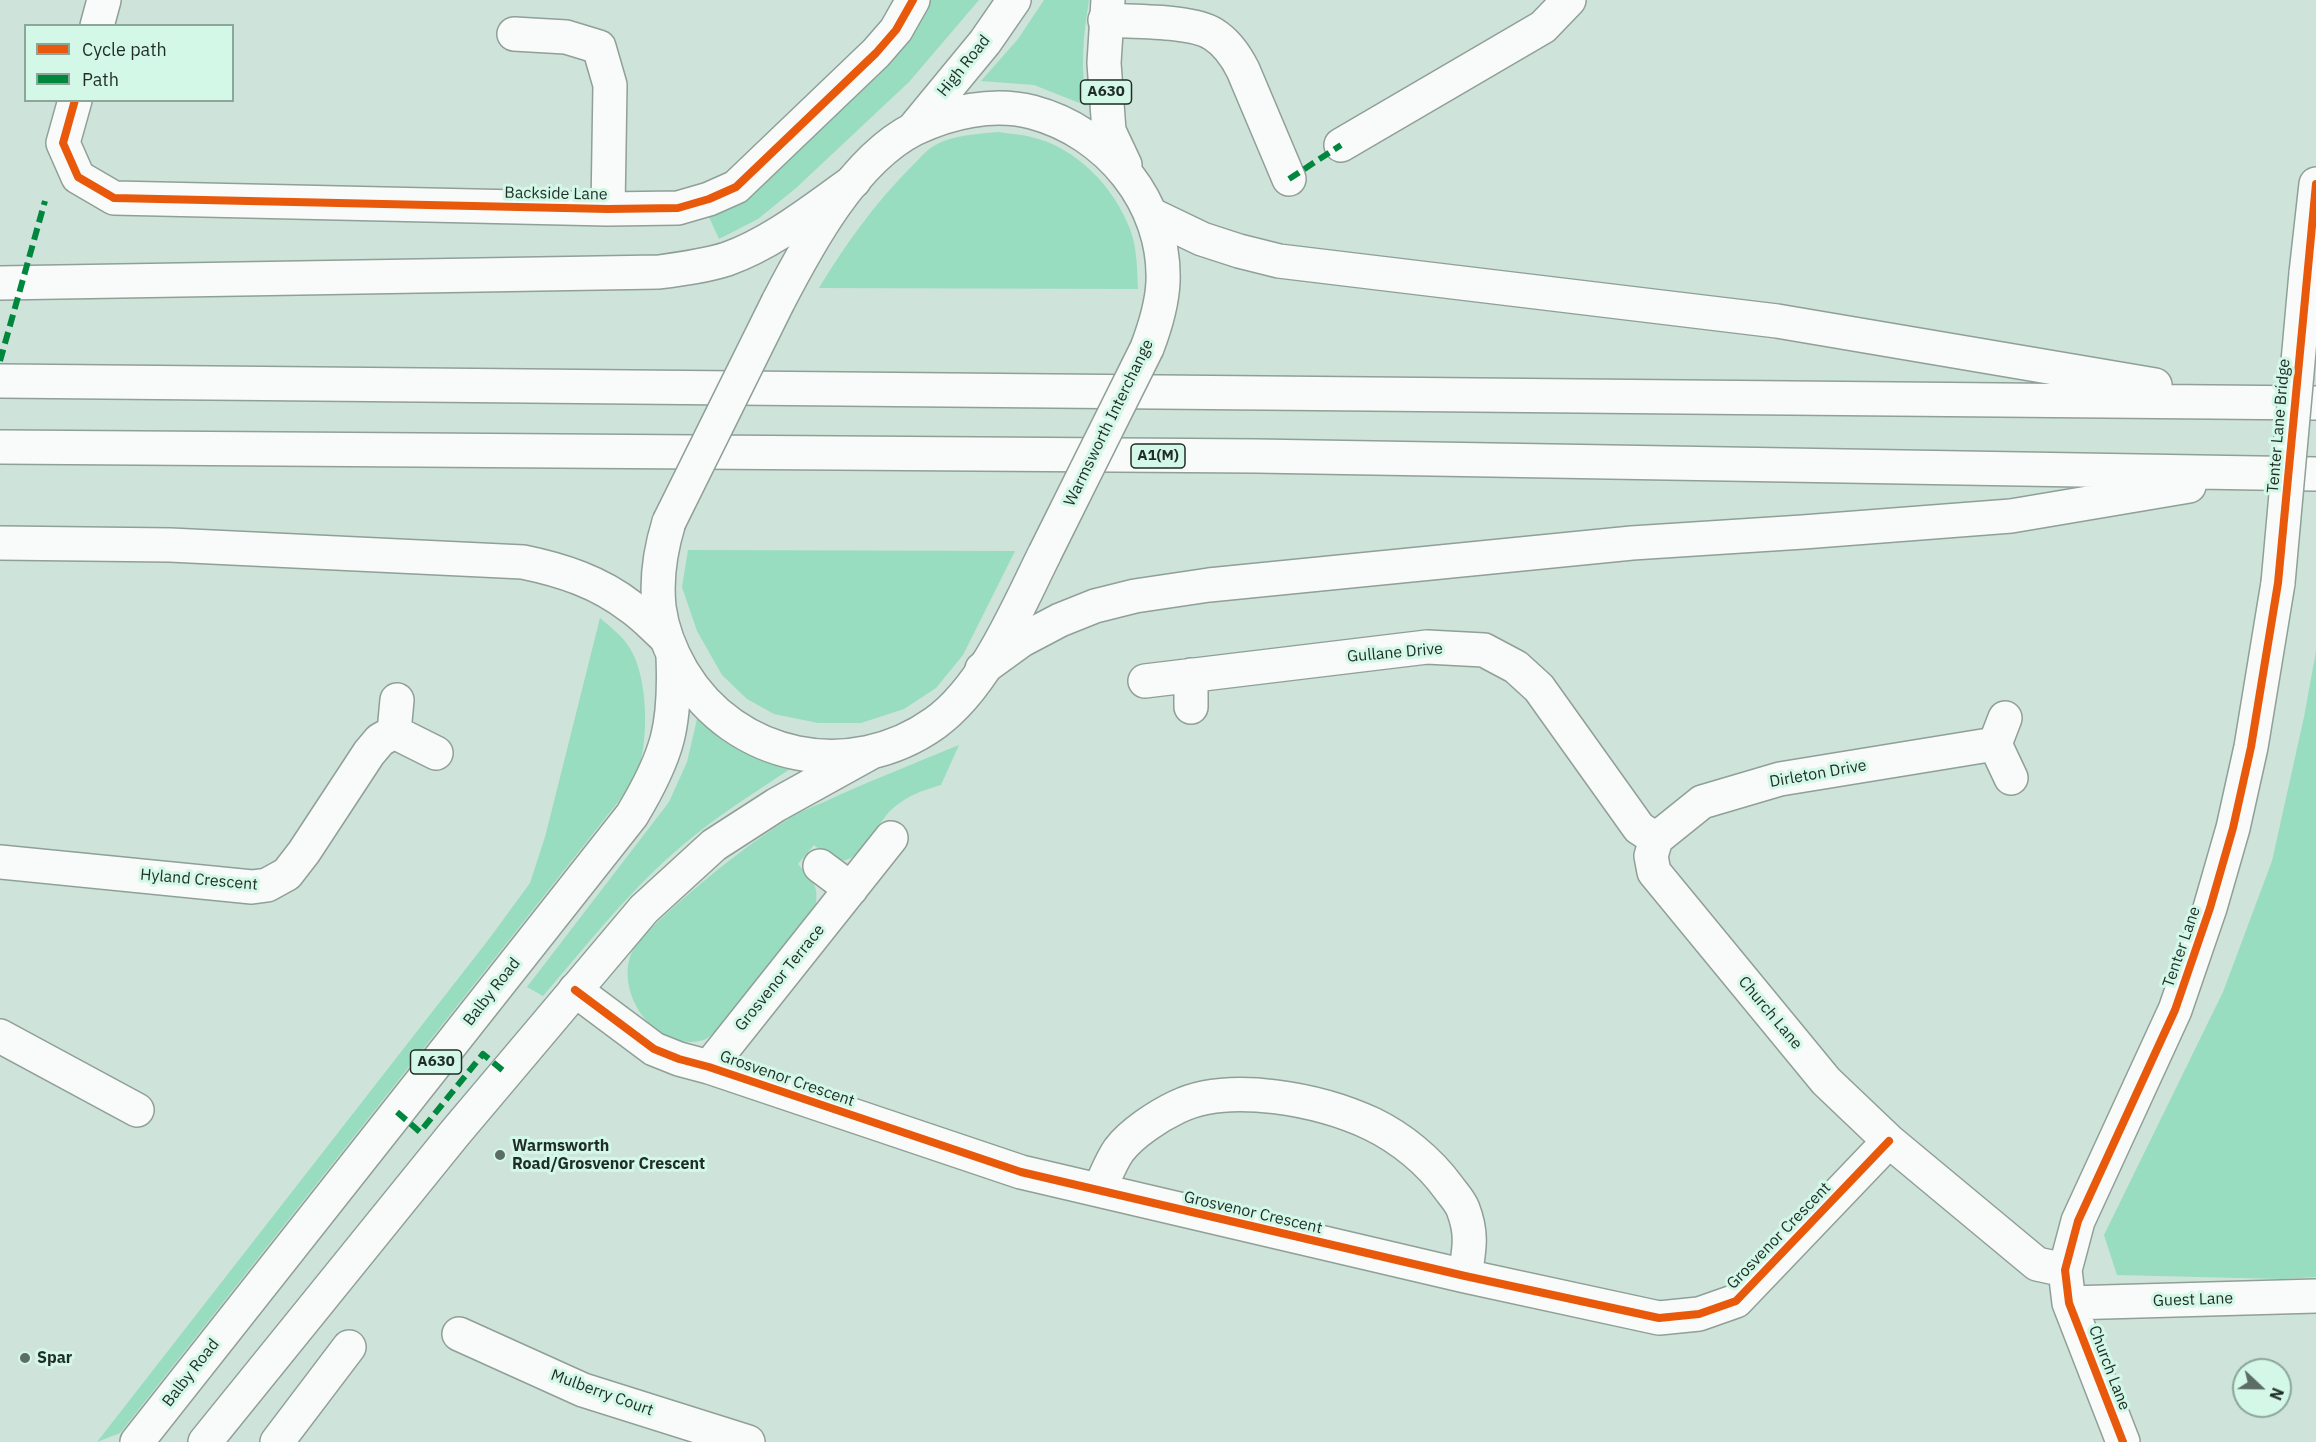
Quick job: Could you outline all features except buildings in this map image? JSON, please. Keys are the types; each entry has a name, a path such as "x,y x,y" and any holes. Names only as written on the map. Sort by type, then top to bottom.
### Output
{"main road":[{"path":"98,24 104,0"},
{"name":"Backside Lane","path":"74,102 63,143 78,177 114,198 608,209 678,208 736,188 876,53 896,30 913,0"},
{"name":"High Road","path":"912,130 985,42 1014,0"},
{"path":"1341,145 1543,27 1569,0"},
{"path":"1107,10 1198,27 1213,34 1236,58 1259,142 1289,179"},
{"name":"A630","path":"1107,10 1104,63 1109,131 1132,179"},
{"path":"514,34 566,37 599,46 610,85 608,209"},
{"name":"Warmsworth Interchange","path":"990,108 1031,112 1070,126 1105,149 1132,179 1152,215 1161,248 1163,282 1158,316 1147,348 1001,639 962,699 935,723 904,741 870,753 836,757 803,755 760,741 739,731 712,710 690,685 670,647 659,609 657,580 661,550 669,522 804,250 826,216 854,181 880,153 912,130 949,114 990,108"},
{"path":"0,283 671,270 694,267 750,250 776,236 854,181"},
{"name":"Tenter Lane Bridge","path":"2278,583 2316,184"},
{"path":"1152,215 1202,239 1239,252 1279,261 1777,321 2257,402"},
{"path":"0,381 2316,403"},
{"name":"A1(M)","path":"0,447 1232,456 2316,474"},
{"path":"982,669 1022,640 1060,620 1095,606 1135,596 1209,585 1632,543 2011,516 2271,472"},
{"path":"0,543 170,545 523,561 555,568 607,591 631,607 670,647"},
{"name":"Tenter Lane","path":"2069,1303 2065,1270 2078,1221 2175,1010 2210,908 2234,828 2278,583"},
{"name":"Balby Road","path":"137,1442 632,815 654,777 671,728 674,692 670,647"},
{"name":"Gullane Drive","path":"1145,681 1427,647 1484,650 1516,667 1539,688 1640,828 1656,839"},
{"path":"1191,675 1191,707"},
{"name":"Hyland Crescent","path":"0,861 252,887 267,885 287,874 396,716 436,753"},
{"name":"Dirleton Drive","path":"1656,839 1702,802 1780,779 2000,731 2011,778"},
{"path":"205,1442 455,1133 644,909 714,845 776,805 870,753"},
{"name":"Grosvenor Terrace","path":"709,1067 891,838"},
{"name":"Church Lane","path":"1656,839 1650,856 1654,872 1826,1081 1889,1141 2037,1264 2065,1270"},
{"path":"820,866 851,889"},
{"name":"Grosvenor Crescent","path":"575,990 654,1049 1021,1172 1465,1276 1659,1318 1699,1314 1736,1301 1889,1141"},
{"path":"0,1036 137,1110"},
{"path":"1099,1190 1119,1150 1151,1121 1179,1105 1216,1096 1250,1096 1328,1107 1373,1124 1411,1148 1439,1174 1462,1207 1471,1239 1465,1276"},
{"name":"Guest Lane","path":"2069,1303 2316,1296"},
{"name":"Church Lane","path":"2069,1303 2124,1442"},
{"name":"Mulberry Court","path":"459,1334 583,1390 748,1442"},
{"path":"277,1442 349,1347"}],"green space":[{"path":"925,0 979,0 909,82 796,188 758,219 719,239 708,215"},
{"path":"1044,0 1089,0 1083,53 1087,106 1034,85 981,81 1018,39"},
{"path":"999,132 1023,135 1048,142 1078,159 1104,184 1123,213 1130,229 1136,258 1138,289 819,288 871,212 926,152 939,143 956,138"},
{"path":"688,550 1015,551 963,655 936,688 904,709 861,723 818,723 774,714 747,699 722,675 697,631 682,587"},
{"path":"600,618 627,644 634,656 643,687 645,722 642,754 639,767 629,788 120,1433 97,1442 489,939 530,883 545,837"},
{"path":"2316,651 2316,1277 2282,1279 2117,1275 2104,1235 2223,992 2272,861"},
{"path":"697,719 730,742 790,769 709,824 665,861 610,917 543,996 527,987 669,802 687,762"},
{"path":"959,745 941,785 927,789 897,805 854,856 846,860 838,860 828,856 814,845 798,864 816,888 815,908 718,1029 704,1040 687,1042 657,1031 645,1019 630,990 628,973 630,957 637,944 656,923 689,894 748,847 795,815"}],"marked path":[{"path":"1289,179 1341,145"},
{"path":"0,361 45,201"},
{"path":"397,1112 420,1132 483,1054 506,1073"}],"cycle path":[{"path":"74,102 63,143 78,177 114,198 608,209 678,208 709,199 736,187 876,53 896,30 913,0"},
{"path":"2123,1442 2069,1303 2065,1270 2078,1221 2175,1010 2210,908 2233,828 2251,747 2278,583 2316,184"},
{"path":"575,990 654,1049 1021,1172 1465,1276 1659,1318 1699,1314 1736,1301 1889,1141"}],"place":[{"name":"Warmsworth Road/Grosvenor Crescent","path":"500,1155"},
{"name":"Spar","path":"25,1358"}]}
